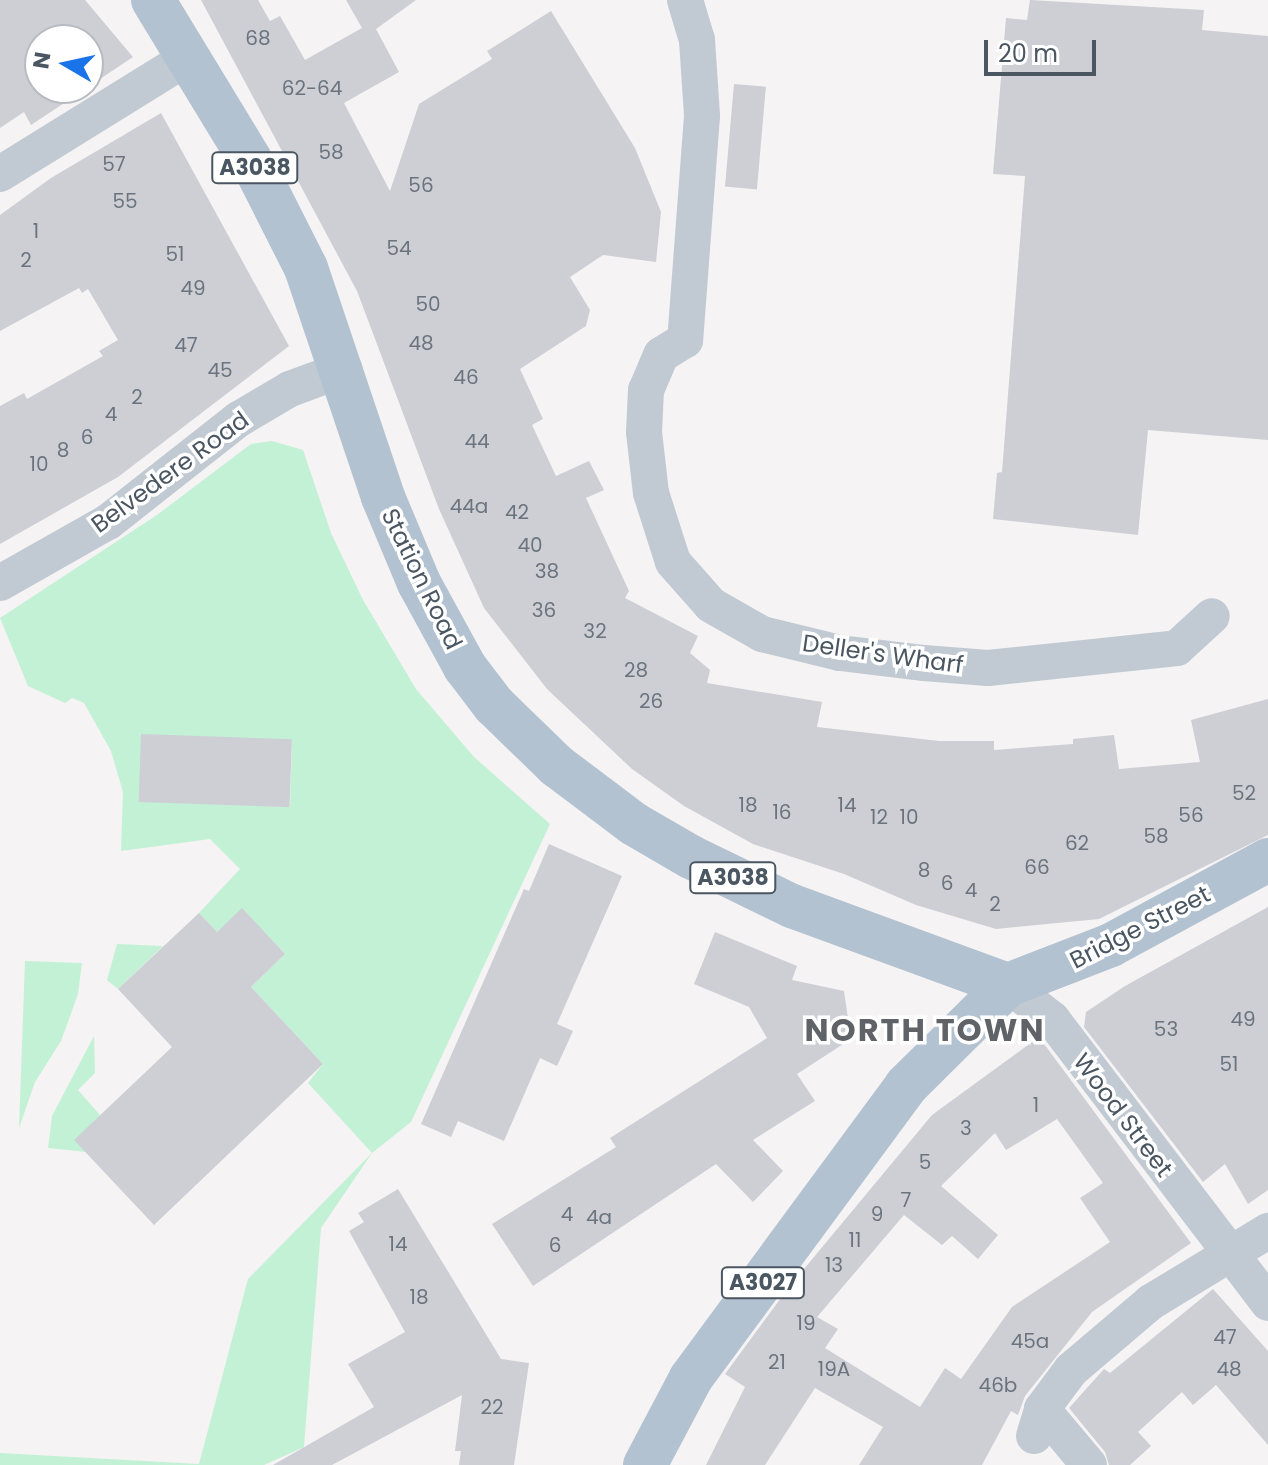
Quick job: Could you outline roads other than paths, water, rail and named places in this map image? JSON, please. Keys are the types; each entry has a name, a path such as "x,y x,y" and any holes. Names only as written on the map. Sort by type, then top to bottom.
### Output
{"main road":[{"name":"Station Road","path":"153,0 190,56 306,268 344,369 383,497 419,583 465,667 494,705 557,766 634,824 792,906 1008,985"},
{"name":"Bridge Street","path":"1008,985 1111,945 1268,860"},
{"name":"A3027","path":"645,1465 691,1378 906,1086 1008,985"}],"street":[{"name":"Deller's Wharf","path":"685,0 697,40 702,116 685,340 661,355 646,390 644,432 651,493 673,562 711,605 762,634 840,653 988,668 1177,648 1212,616"},
{"path":"0,174 190,56"},
{"name":"Belvedere Road","path":"0,583 108,522 239,419 290,389 344,369"},
{"name":"Wood Street","path":"1008,985 1052,1019 1228,1255 1268,1303"},
{"path":"1089,1465 1038,1423 1071,1370 1151,1302 1268,1231"}],"district":[{"name":"NORTH TOWN","path":"925,1030"}]}
